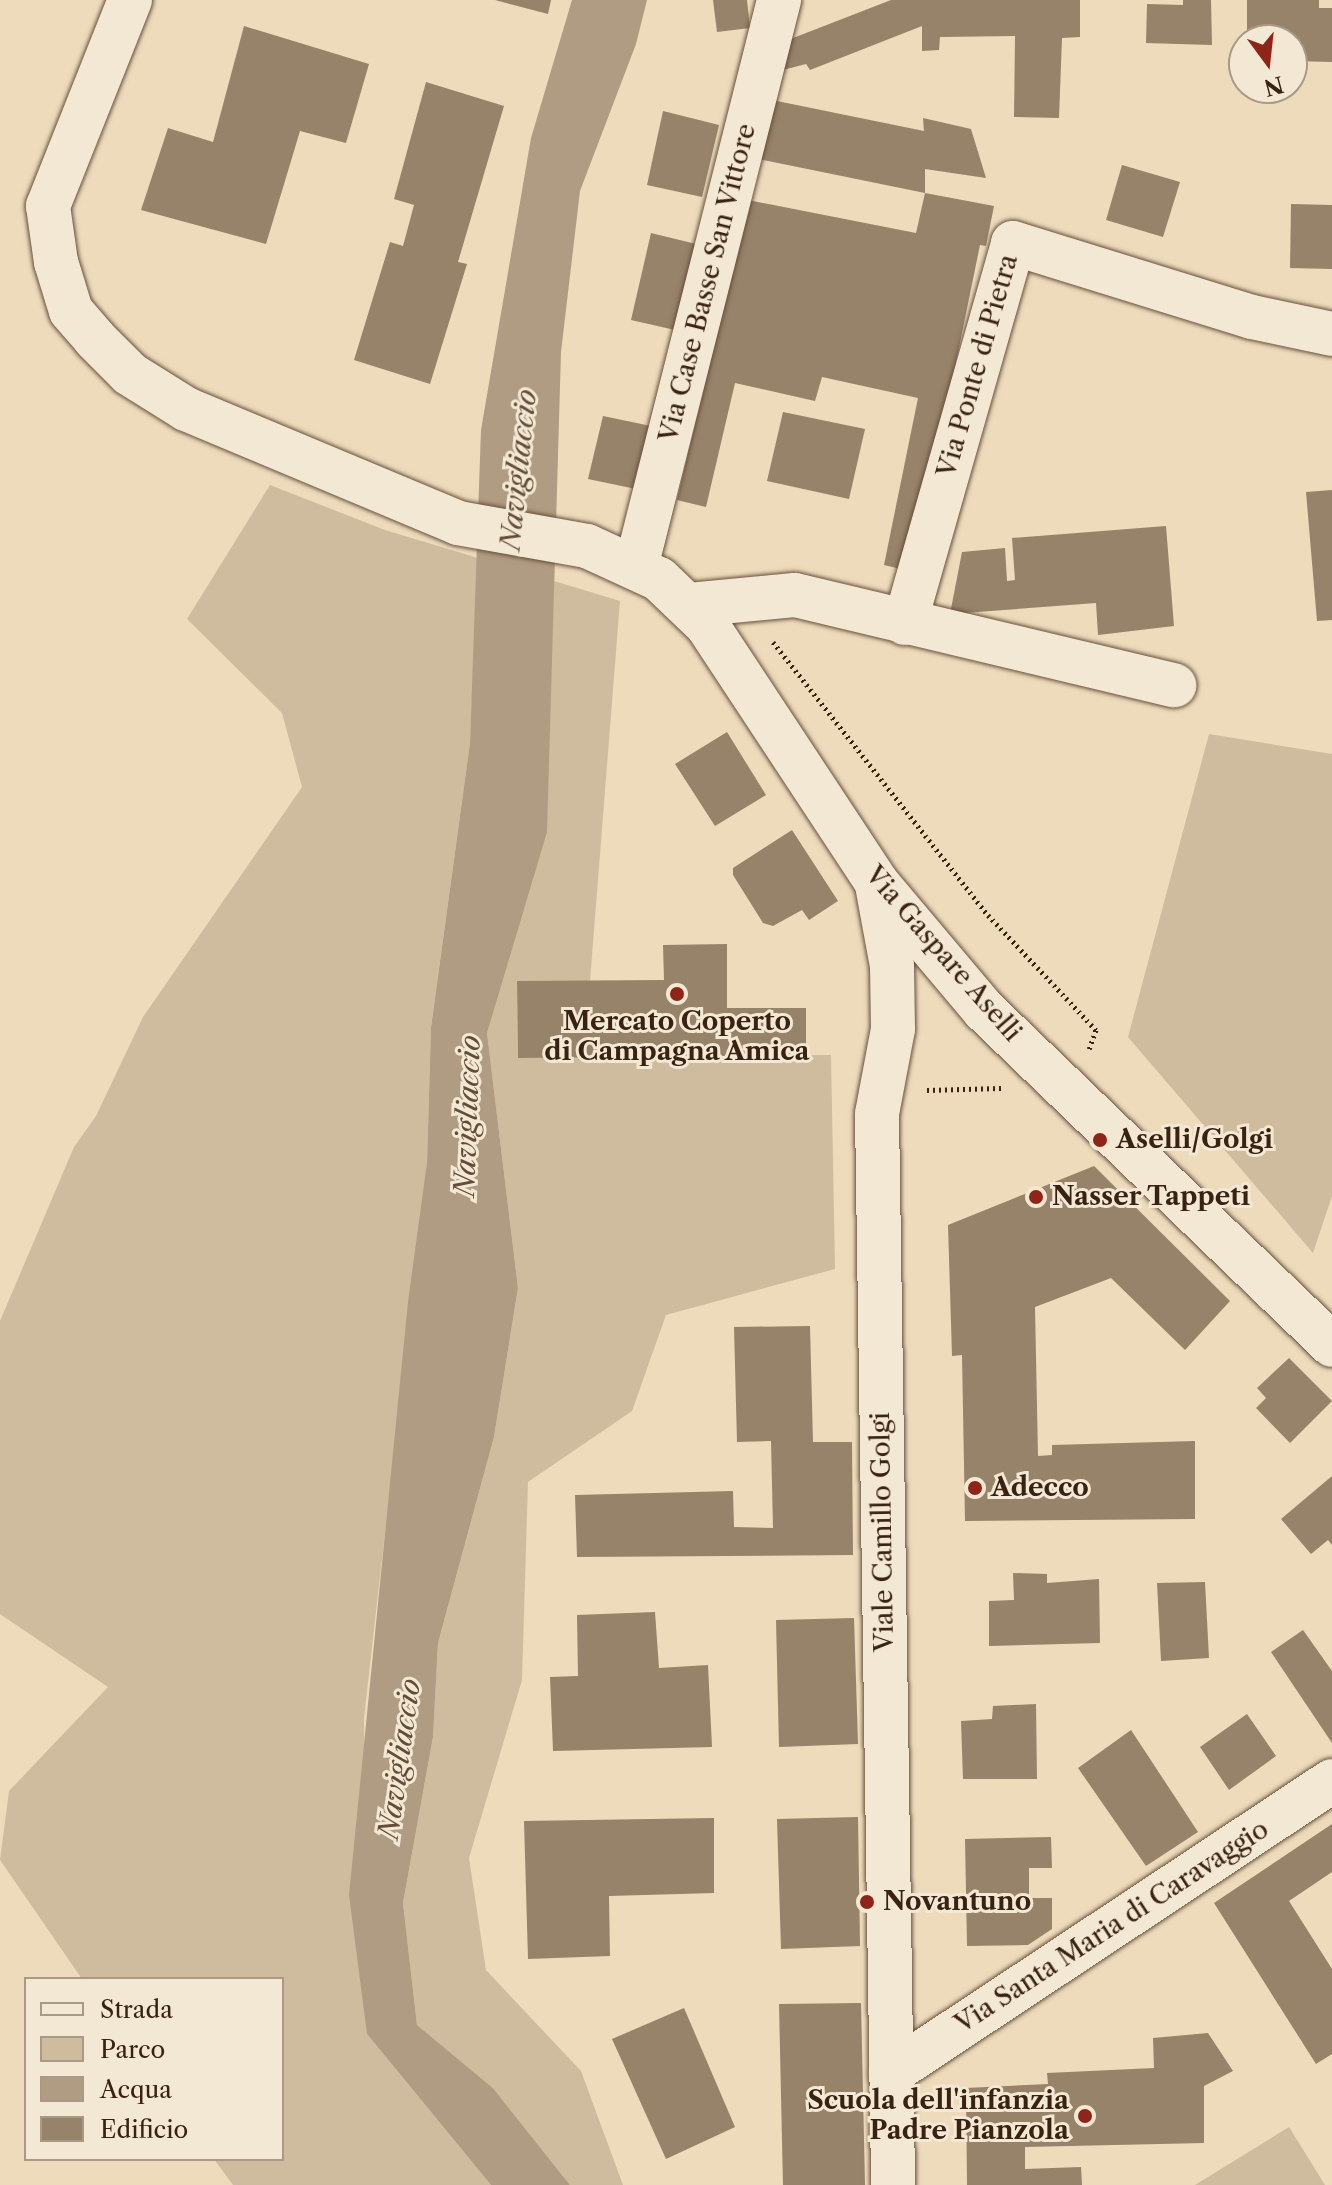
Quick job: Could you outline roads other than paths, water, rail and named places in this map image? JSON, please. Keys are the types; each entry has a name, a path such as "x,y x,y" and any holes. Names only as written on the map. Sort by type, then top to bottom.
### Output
{"street":[{"name":"Via Gaspare Aselli","path":"130,0 48,206 56,262 71,311 130,374 186,409 458,523 587,546 636,567 689,605 877,883 984,1010 1332,1345"},
{"name":"Via Case Basse San Vittore","path":"636,567 779,0"},
{"name":"Via Ponte di Pietra","path":"905,623 1013,243 1252,317 1332,334"},
{"path":"689,605 795,595 1174,685"},
{"name":"Viale Camillo Golgi","path":"877,883 892,966 893,1029 877,1114 893,2185"},
{"name":"Via Santa Maria di Caravaggio","path":"891,2073 1332,1781"}],"water":[{"name":"Navigliaccio","path":"572,0 647,0 636,44 580,191 561,352 547,832 487,1033 518,1288 494,1437 438,1643 433,1737 403,1903 417,2025 493,2088 570,2185 491,2185 367,2034 349,1895 408,1302 427,1162 431,1027 470,743 481,430 531,138"}],"place":[{"name":"Mercato Coperto di Campagna Amica","path":"677,994"},
{"name":"Aselli/Golgi","path":"1100,1140"},
{"name":"Nasser Tappeti","path":"1036,1197"},
{"name":"Adecco","path":"975,1488"},
{"name":"Novantuno","path":"867,1902"},
{"name":"Scuola dell'infanzia Padre Pianzola","path":"1085,2116"}]}
